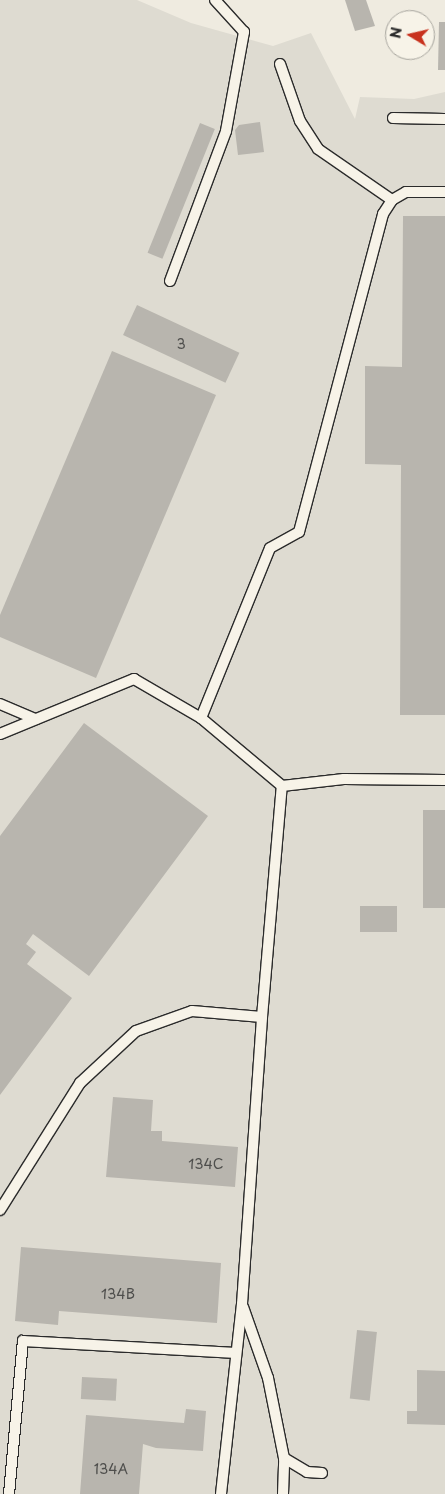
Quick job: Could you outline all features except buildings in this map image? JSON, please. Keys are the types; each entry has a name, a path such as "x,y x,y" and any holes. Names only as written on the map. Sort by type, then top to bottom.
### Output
{"lane":[{"path":"170,281 226,131 244,32 215,0"},
{"path":"280,64 300,121 318,149 392,200"},
{"path":"393,118 445,119"},
{"path":"201,718 270,548 299,532 383,214 392,200 406,192 445,192"},
{"path":"0,734 134,679 201,718 282,786 344,779 445,780"},
{"path":"0,704 36,719"},
{"path":"221,1494 242,1304 262,1017 282,786"},
{"path":"0,1210 80,1083 136,1031 192,1011 262,1017"},
{"path":"242,1304 268,1378 284,1458 283,1494"},
{"path":"9,1494 23,1341 236,1354"},
{"path":"284,1458 307,1472 322,1473"}],"shaded area":[{"path":"0,0 137,0 191,23 273,46 311,33 355,119 360,97 414,99 445,92 445,1494 0,1494"}]}
